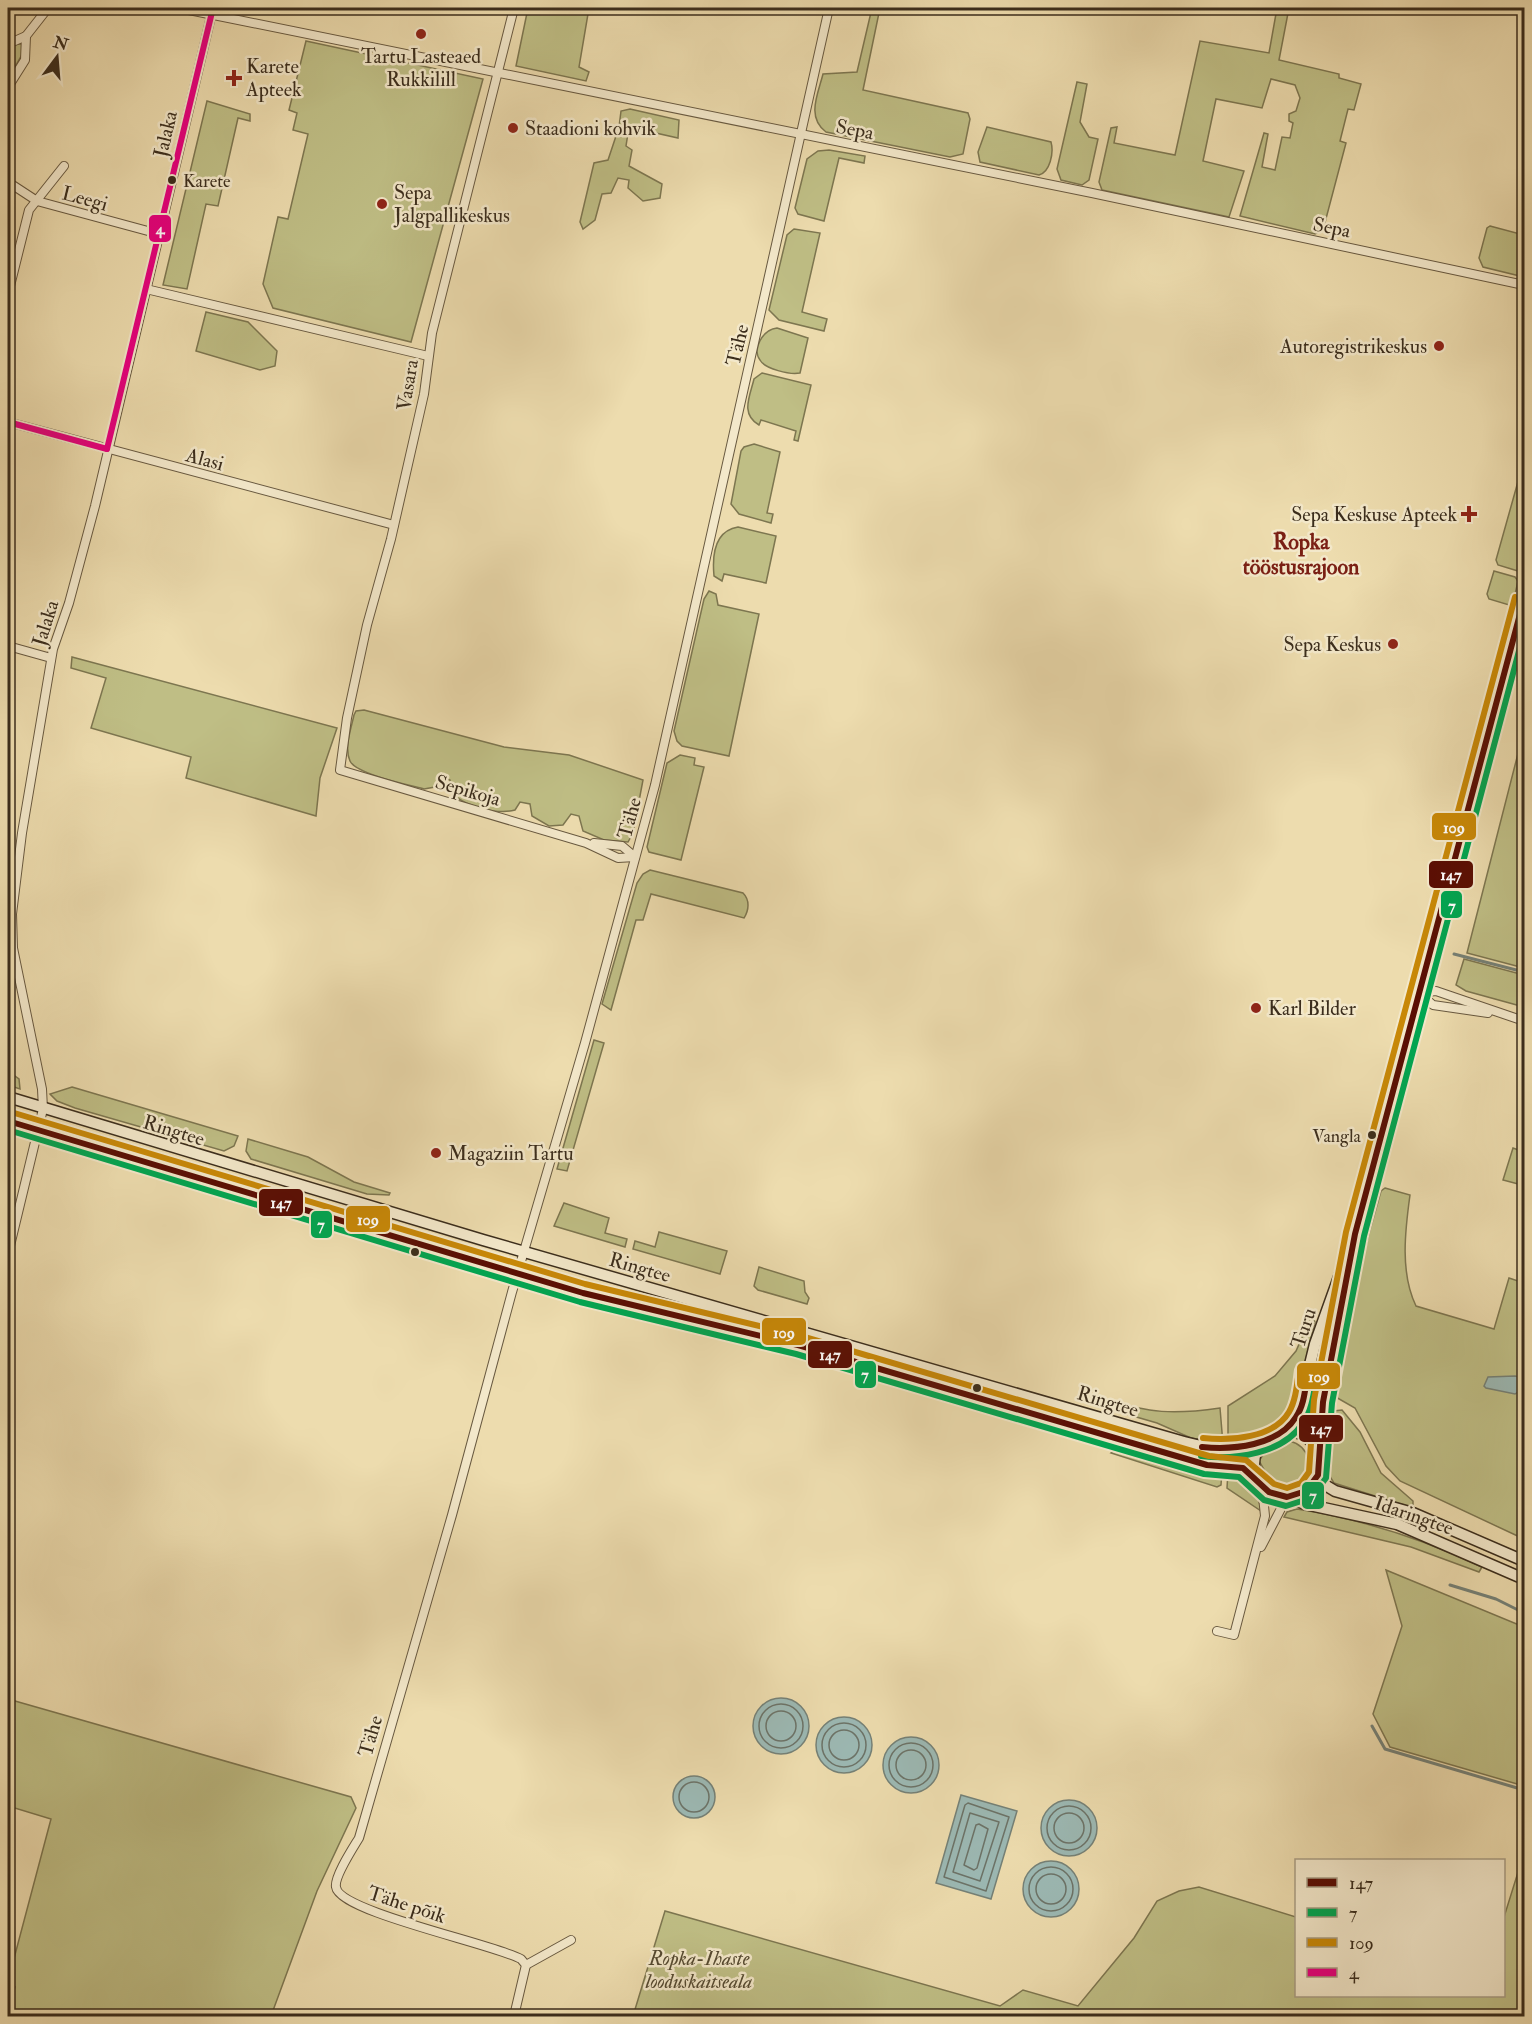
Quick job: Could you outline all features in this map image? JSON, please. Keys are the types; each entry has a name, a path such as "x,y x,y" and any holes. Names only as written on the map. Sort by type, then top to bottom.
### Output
{"main road":[{"name":"Turu","path":"1318,1454 1325,1391 1355,1234 1524,599"},
{"name":"Ringtee","path":"8,1096 42,1109 524,1252 1204,1448 1226,1449 1248,1446 1266,1439"},
{"name":"Ringtee","path":"8,1121 38,1132 517,1274 645,1309 798,1345 1207,1464 1243,1468 1259,1482"},
{"name":"Turu","path":"1285,1432 1297,1418 1315,1344 1355,1234"},
{"path":"1285,1432 1305,1437 1318,1454 1318,1475 1306,1491 1287,1497 1278,1496 1259,1482 1255,1457 1266,1439 1285,1432"},
{"name":"Idaringtee","path":"1318,1475 1325,1485 1335,1491 1413,1514 1524,1561"},
{"name":"Idaringtee","path":"1287,1497 1305,1504 1397,1524 1431,1536 1524,1579"}],"street":[{"path":"8,44 26,36 48,8"},
{"name":"Sepa","path":"179,8 212,11 1524,285"},
{"name":"Vasara","path":"340,770 347,718 367,625 394,525 424,394 428,356 514,8"},
{"name":"Tähe","path":"368,1800 452,1515 517,1274 585,1043 636,856 700,590 829,8"},
{"name":"Jalaka","path":"8,1254 42,1109 42,1089 14,948 12,914 22,833 51,658 92,516 212,11"},
{"path":"8,87 25,60 26,36"},
{"path":"8,294 29,210 64,166"},
{"name":"Leegi","path":"8,182 37,201 159,234"},
{"path":"146,289 428,356"},
{"name":"Alasi","path":"8,422 394,525"},
{"path":"8,646 51,658"},
{"name":"Sepikoja","path":"340,770 586,843 618,858 636,856"},
{"path":"1419,993 1436,991 1524,1021"},
{"path":"1419,993 1433,1005 1502,1015"},
{"path":"1217,1631 1234,1635 1265,1516 1259,1482"},
{"path":"1256,1556 1278,1519 1287,1497"},
{"name":"Tähe põik","path":"368,1800 359,1838 337,1880 336,1888 340,1895 365,1909 513,1954 526,1965"},
{"path":"514,2016 526,1965 571,1940"}],"green space":[{"path":"528,8 589,8 579,67 589,72 586,81 516,66"},
{"path":"872,8 880,8 863,90 968,113 970,119 963,154 950,157 826,132 820,126 816,119 815,105 823,74 857,72"},
{"path":"1277,8 1289,8 1279,60 1339,74 1339,78 1361,84 1354,110 1348,109 1340,141 1346,143 1323,230 1315,234 1240,216 1264,133 1268,134 1262,167 1275,170 1282,137 1290,138 1293,123 1289,121 1289,114 1296,111 1300,98 1295,85 1271,79 1262,108 1216,99 1203,161 1244,171 1229,217 1102,190 1099,182 1111,128 1117,127 1114,143 1175,155 1200,41 1269,53"},
{"name":"Sepa Jalgpallikeskus","path":"306,41 483,79 411,342 273,308 263,284 278,217 288,219 308,134 293,130 297,113 289,110"},
{"path":"22,44 24,51 8,79 8,48"},
{"path":"1077,82 1087,84 1080,122 1089,137 1098,139 1089,180 1082,185 1061,180 1057,169"},
{"path":"207,101 250,114 250,121 238,118 218,206 206,204 187,289 163,285"},
{"path":"630,109 679,120 678,138 629,127 626,146 632,150 629,166 662,184 660,198 643,201 628,188 629,180 618,178 611,193 602,194 595,220 583,229 580,222 594,163 608,160 619,127 621,111"},
{"path":"987,127 1051,142 1051,156 1046,170 1039,175 980,162 978,152"},
{"path":"829,150 865,156 864,163 839,158 824,221 798,214 795,208 807,159 818,151"},
{"path":"1490,226 1524,235 1524,277 1483,267 1479,258 1487,228"},
{"path":"794,229 820,233 802,312 827,319 824,331 779,320 769,310 787,235"},
{"path":"206,312 248,322 277,351 275,366 260,370 196,351"},
{"path":"777,328 808,338 800,373 772,369 760,360 757,351 760,341 767,332"},
{"path":"762,373 811,385 798,441 794,440 796,431 761,420 759,425 750,416 748,404 754,379"},
{"path":"754,444 780,452 767,513 773,514 771,523 739,514 731,504 741,451 744,447"},
{"path":"1524,474 1524,557 1518,571 1498,565 1496,560 1519,478"},
{"path":"738,527 776,536 766,583 724,574 722,581 714,576 716,545 724,533"},
{"path":"1494,571 1515,577 1518,581 1514,599 1509,605 1489,599 1487,594"},
{"path":"709,591 716,594 718,605 759,614 729,756 682,746 677,741 674,731 704,599"},
{"path":"72,657 337,728 320,778 316,816 186,778 191,757 91,728 106,678 71,668"},
{"path":"364,710 504,747 569,755 643,780 633,833 628,842 604,840 583,831 579,816 571,814 563,825 549,826 532,816 530,804 520,802 515,810 508,811 490,810 470,805 450,790 450,780 441,777 435,787 424,789 362,770 350,761 348,744 354,715 356,711"},
{"path":"1524,730 1524,968 1467,953"},
{"path":"680,755 695,758 694,765 704,767 681,860 649,852 647,847 667,763"},
{"path":"650,870 743,893 748,902 747,912 744,918 651,894 643,920 636,920 611,1010 602,1004 637,883 643,874"},
{"path":"1464,959 1524,975 1524,1007 1466,991 1456,985"},
{"path":"594,1040 604,1043 567,1171 557,1169"},
{"path":"8,1071 19,1079 20,1089 8,1085"},
{"path":"72,1087 238,1136 234,1146 224,1151 75,1108 57,1101 50,1094"},
{"path":"248,1139 308,1157 354,1182 390,1193 389,1195 367,1194 251,1159 246,1151"},
{"path":"1513,1148 1524,1152 1522,1185 1503,1180"},
{"path":"1385,1188 1410,1195 1405,1252 1408,1280 1416,1306 1494,1329 1509,1278 1524,1283 1524,1539 1400,1481 1386,1466 1355,1408 1334,1396 1360,1267 1381,1191"},
{"path":"564,1203 609,1218 605,1233 627,1239 625,1247 554,1226"},
{"path":"659,1232 727,1251 720,1274 633,1249 635,1241 655,1247"},
{"path":"759,1267 804,1281 805,1292 809,1298 807,1304 758,1290 754,1286"},
{"path":"1312,1315 1315,1322 1295,1403 1290,1411 1266,1430 1247,1438 1228,1442 1228,1406 1275,1376 1296,1351"},
{"path":"1104,1399 1149,1410 1188,1412 1220,1408 1223,1444 1191,1438 1157,1423 1109,1409"},
{"path":"1342,1410 1360,1432 1381,1473 1413,1501 1413,1508 1334,1483 1325,1460 1325,1417 1333,1411"},
{"path":"1282,1440 1302,1447 1309,1464 1305,1478 1287,1488 1273,1485 1259,1461 1268,1447"},
{"path":"1117,1448 1199,1469 1222,1471 1221,1485 1217,1487 1111,1453"},
{"path":"1252,1451 1249,1461 1229,1461 1228,1453"},
{"path":"1228,1472 1242,1476 1252,1484 1261,1511 1227,1488"},
{"path":"1297,1509 1345,1518 1391,1531 1482,1567 1479,1572 1411,1547 1284,1517 1287,1512"},
{"path":"1386,1570 1524,1627 1524,1786 1390,1747 1373,1714 1402,1626"},
{"path":"8,1699 351,1797 356,1808 317,1891 271,2016 8,2016 15,1987 8,1986 8,1981 51,1819 8,1806"},
{"name":"Ropka-Ihaste looduskaitseala","path":"1524,1853 1524,2016 633,2016 665,1911 1000,2006 1023,1990 1078,2006 1134,1938 1157,1901 1179,1891 1199,1887 1295,1917 1295,1997 1505,1997 1505,1914"}],"water":[{"path":"1488,1377 1524,1378 1524,1388 1515,1394 1484,1386"},
{"path":"775,1698 787,1698 797,1702 805,1710 809,1726 805,1742 797,1750 787,1754 775,1754 765,1750 757,1742 753,1732 753,1720 757,1710 765,1702"},
{"path":"838,1717 850,1717 860,1721 868,1729 872,1745 868,1761 860,1769 850,1773 838,1773 828,1769 820,1761 816,1751 816,1739 820,1729 828,1721"},
{"path":"905,1737 917,1737 927,1741 935,1749 939,1765 935,1781 927,1789 917,1793 905,1793 895,1789 887,1781 883,1771 883,1759 887,1749 895,1741"},
{"path":"694,1776 709,1782 715,1797 709,1812 694,1818 679,1812 673,1797 679,1782"},
{"path":"961,1795 1017,1811 991,1899 936,1883"},
{"path":"1063,1800 1075,1800 1085,1804 1093,1812 1097,1828 1093,1844 1085,1852 1075,1856 1063,1856 1053,1852 1045,1844 1041,1834 1041,1822 1045,1812 1053,1804"},
{"path":"1045,1861 1057,1861 1067,1865 1075,1873 1079,1889 1075,1905 1067,1913 1057,1917 1045,1917 1035,1913 1027,1905 1023,1895 1023,1883 1027,1873 1035,1865"}],"waterway":[{"path":"1454,954 1524,972"},
{"path":"1450,1585 1496,1599 1524,1613"},
{"path":"1372,1726 1385,1749 1524,1790"}],"transit line":[{"name":"4","path":"107,449 213,8"},
{"name":"4","path":"8,422 107,449"},
{"name":"109","path":"11,1112 585,1284 801,1336 1209,1456 1246,1460 1274,1484 1287,1488 1301,1483 1309,1472 1314,1400 1346,1232 1515,597"},
{"name":"147","path":"8,1121 583,1293 798,1345 1207,1465 1243,1468 1269,1492 1287,1497 1306,1491 1318,1475 1323,1402 1355,1234 1524,599"},
{"name":"7","path":"8,1130 580,1302 796,1354 1204,1474 1239,1477 1264,1500 1286,1506 1311,1498 1326,1478 1332,1403 1364,1236 1524,632"},
{"name":"109","path":"1203,1438 1226,1439 1250,1436 1282,1421 1291,1407 1299,1370"},
{"name":"147","path":"1202,1447 1227,1448 1254,1444 1267,1440 1288,1427 1299,1412 1308,1372"},
{"name":"7","path":"1201,1456 1228,1457 1257,1453 1283,1442 1306,1418 1313,1399 1317,1374"}],"place":[{"name":"Tartu Lasteaed Rukkilill","path":"421,34"},
{"name":"Karete Apteek","path":"234,78"},
{"name":"Staadioni kohvik","path":"513,128"},
{"name":"Karete","path":"172,180"},
{"name":"Sepa Jalgpallikeskus","path":"382,204"},
{"name":"Autoregistrikeskus","path":"1439,346"},
{"name":"Sepa Keskuse Apteek","path":"1469,514"},
{"name":"Sepa Keskus","path":"1393,644"},
{"name":"Karl Bilder","path":"1256,1008"},
{"name":"Vangla","path":"1372,1135"},
{"name":"Magaziin Tartu","path":"436,1153"}],"district":[{"name":"Ropka tööstusrajoon","path":"1301,554"}]}
